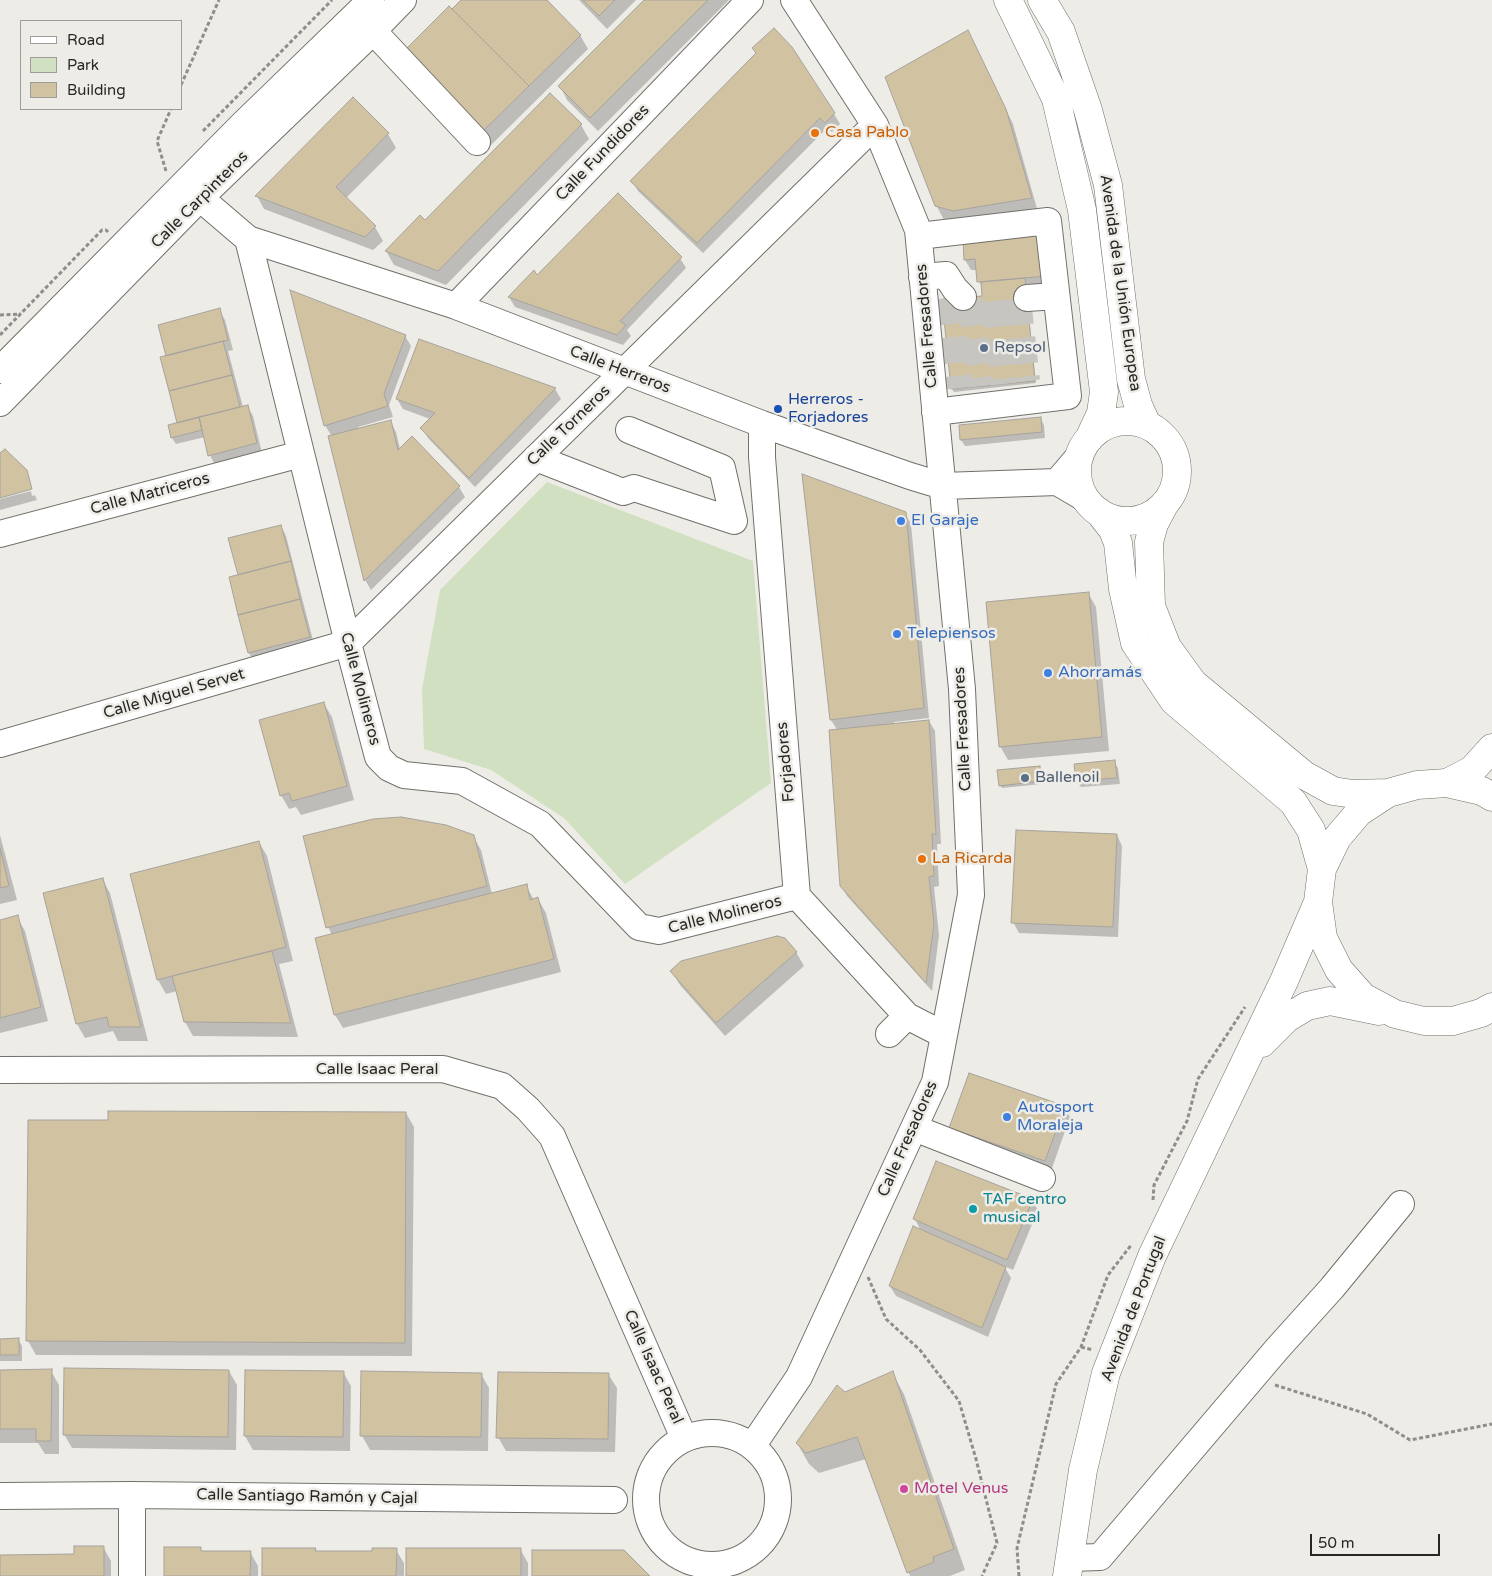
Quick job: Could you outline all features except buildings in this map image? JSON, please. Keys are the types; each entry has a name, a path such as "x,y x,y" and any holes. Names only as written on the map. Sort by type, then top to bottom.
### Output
{"main road":[{"name":"Avenida de la Unión Europea","path":"1008,0 1056,99 1082,210 1104,392 1102,413 1085,447"},
{"name":"Avenida de la Unión Europea","path":"1042,0 1061,32 1088,110 1108,184 1131,379 1138,405 1147,425"},
{"path":"1322,869 1311,830 1293,802 1174,701 1136,643 1123,588 1118,543 1113,530 1093,506 1080,485 1077,470 1085,447 1099,430 1110,424 1122,421 1147,425 1159,432 1168,442 1174,453 1177,466 1174,486 1154,524 1149,542 1151,606 1167,647 1193,683 1304,775 1333,791 1353,794 1388,793 1417,785 1447,783 1482,791 1492,797"},
{"path":"1093,506 1116,520 1134,520 1151,515 1165,504"},
{"path":"1447,783 1472,770 1492,748"},
{"path":"1388,793 1359,812 1337,838 1322,869 1318,902 1323,938 1339,970 1363,997 1395,1014 1424,1021 1453,1021 1481,1013 1492,1007"},
{"name":"Avenida de Portugal","path":"1068,1567 1084,1470 1106,1373 1152,1256 1284,981 1318,902"},
{"name":"Avenida de Portugal","path":"1247,1058 1287,1018 1307,1006 1330,1001 1395,1014"}],"street":[{"name":"Calle Carpìnteros","path":"0,403 190,193 242,125 371,0"},
{"name":"Calle Carpìnteros","path":"0,370 190,193 373,32 403,0"},
{"name":"Calle Fundidores","path":"456,306 750,0"},
{"name":"Calle Fresadores","path":"753,1445 799,1377 935,1082 971,894 962,689 918,230 875,125 794,0"},
{"path":"373,32 476,142"},
{"name":"Calle Torneros","path":"348,643 875,125"},
{"name":"Calle Herreros","path":"190,193 248,239 456,306 762,424 943,486 1057,482"},
{"path":"919,236 1048,222 1068,396 994,395 935,412"},
{"name":"Calle Molineros","path":"248,239 378,757 389,768 404,775 462,781 540,824 639,926 659,932 797,896"},
{"path":"922,277 946,275 956,295"},
{"path":"1027,298 1056,296"},
{"name":"Forjadores","path":"762,424 762,457 797,896"},
{"path":"536,458 623,492 634,488 734,521 722,468 629,430"},
{"path":"1085,447 1057,482 1093,506"},
{"name":"Calle Matriceros","path":"0,534 301,454"},
{"name":"Calle Miguel Servet","path":"0,744 348,643"},
{"path":"797,896 898,1025 944,1035"},
{"name":"Calle Isaac Peral","path":"0,1070 443,1069 502,1086 528,1109 552,1136 684,1438"},
{"path":"914,1128 1042,1178"},
{"path":"1068,1567 1100,1556 1252,1378 1332,1288 1401,1204"},
{"path":"672,1554 710,1567 740,1567 772,1531 780,1500 773,1468 753,1445 720,1432 684,1438 652,1469 614,1500 650,1527 687,1576"},
{"path":"650,1527 644,1500 652,1469"},
{"path":"132,1495 132,1576"},
{"name":"Calle Santiago Ramón y Cajal","path":"0,1496 132,1495 614,1500"}],"path":[{"path":"182,83 219,0"},
{"path":"171,110 157,141 170,182 190,193"},
{"path":"858,1252 886,1319 920,1350 959,1401 997,1543 982,1576"},
{"path":"1252,1378 1367,1414 1410,1440 1492,1424"}],"green space":[{"path":"547,482 753,561 771,783 625,884 564,818 491,770 424,749 422,689 440,590"}],"tunnel":[{"path":"951,298 960,388"},
{"path":"1018,299 1027,381"},
{"path":"971,300 981,386"},
{"path":"994,301 1004,384"}],"place":[{"name":"Casa Pablo","path":"815,133"},
{"name":"Repsol","path":"984,348"},
{"name":"Herreros - Forjadores","path":"778,409"},
{"name":"El Garaje","path":"901,521"},
{"name":"Telepiensos","path":"897,634"},
{"name":"Ahorramás","path":"1048,673"},
{"name":"Ballenoil","path":"1025,778"},
{"name":"La Ricarda","path":"922,859"},
{"name":"Autosport Moraleja","path":"1007,1117"},
{"name":"TAF centro musical","path":"973,1209"},
{"name":"Motel Venus","path":"904,1489"}]}
